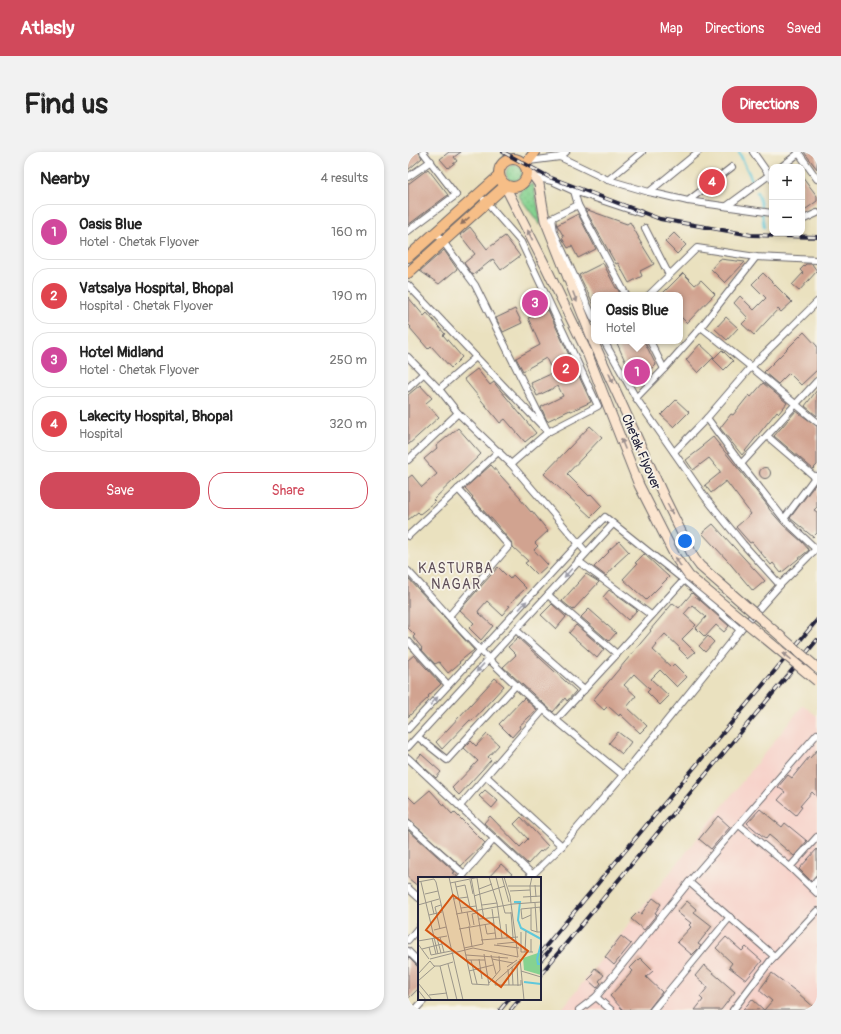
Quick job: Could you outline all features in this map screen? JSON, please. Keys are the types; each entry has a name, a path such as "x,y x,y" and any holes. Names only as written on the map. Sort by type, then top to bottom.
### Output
{"main road":[{"path":"513,155 516,159 530,165 525,182 516,188 505,186 500,180 499,176 501,165 513,155"},
{"name":"Chetak Flyover","path":"530,165 539,184 545,220 591,335"},
{"path":"408,257 499,176"},
{"path":"408,273 505,186"},
{"name":"Chetak Flyover","path":"505,186 586,350 639,485 679,563 689,576 817,680"},
{"name":"Chetak Flyover","path":"594,344 665,499 700,566 817,668"}],"street":[{"path":"423,152 456,195 466,205"},
{"path":"530,165 560,157 566,152"},
{"path":"608,180 642,152"},
{"path":"649,192 698,152"},
{"path":"753,152 769,173"},
{"path":"784,164 799,153 817,179"},
{"path":"560,157 608,180 649,192 688,201 769,213"},
{"path":"408,177 431,161"},
{"path":"530,165 552,181 574,191 640,213"},
{"path":"688,201 732,167"},
{"path":"727,206 769,177"},
{"path":"574,191 578,206 624,292"},
{"path":"478,194 521,242 598,406 548,432 511,464"},
{"path":"408,231 456,195"},
{"path":"578,206 552,218 554,232 591,312"},
{"path":"805,219 817,213"},
{"path":"645,228 669,275"},
{"path":"436,232 474,284 548,432"},
{"path":"652,292 697,248 756,257 817,260"},
{"path":"636,398 701,327 756,257"},
{"path":"408,285 548,432"},
{"path":"674,452 707,418 751,367 817,302"},
{"path":"701,327 817,422"},
{"path":"606,344 636,398 715,509 743,544 780,585"},
{"path":"652,344 664,369"},
{"path":"408,357 439,389 458,413 511,464 586,552"},
{"path":"439,389 476,357"},
{"path":"408,388 424,373"},
{"path":"740,464 817,381"},
{"path":"408,460 458,413"},
{"path":"408,758 460,806 531,877 562,846 623,775 740,630 780,585 817,548 784,519 740,464 707,418"},
{"path":"767,436 816,476 784,519"},
{"path":"408,536 498,451"},
{"path":"449,616 509,546 458,489"},
{"path":"408,729 578,544 605,517 684,580 740,630"},
{"path":"408,747 613,524"},
{"path":"578,561 652,615"},
{"path":"408,570 449,616 516,685 623,775"},
{"path":"556,720 684,580"},
{"path":"548,595 617,654"},
{"path":"516,630 584,690"},
{"path":"410,643 448,685"},
{"path":"408,651 410,643"},
{"path":"418,737 447,760 516,685"},
{"path":"460,806 544,709"},
{"path":"579,1010 596,997 689,882 817,734"},
{"path":"486,776 562,846"},
{"path":"408,824 463,876 494,839"},
{"path":"738,825 790,867 817,893"},
{"path":"790,867 817,837"},
{"path":"811,887 817,880"},
{"path":"689,882 774,956"},
{"path":"408,888 418,897"},
{"path":"733,1010 774,956 817,911"},
{"path":"653,1010 730,918"},
{"path":"408,940 418,928"},
{"path":"408,950 418,961"},
{"path":"596,997 611,1010"},
{"path":"415,1010 423,1000"}],"shaded area":[{"path":"803,705 817,716 817,1010 561,1010"}],"green space":[{"path":"511,165 517,165 522,170 520,179 517,181 511,181 506,176 506,170"},
{"path":"533,184 541,221 540,225 518,195 524,186"}],"building":[{"path":"408,152 419,152 422,158 408,170"},
{"path":"449,152 461,152 454,157 457,161 448,168 440,159"},
{"path":"804,152 817,152 817,169"},
{"path":"428,169 448,195 408,225 408,184"},
{"path":"805,180 817,196 817,201 805,210"},
{"path":"585,209 627,224 630,222 654,264 640,271 642,276 629,283 618,263 616,264"},
{"path":"578,214 596,249 578,258 572,246 568,248 557,225"},
{"path":"470,227 487,249 505,236 520,256 501,270 493,259 473,275 464,263 475,254 460,235"},
{"path":"674,233 686,245 677,254 665,242"},
{"path":"444,250 457,269 439,284 420,271"},
{"path":"720,259 745,262 725,283 711,269"},
{"path":"603,263 619,292 591,292 591,299 579,275"},
{"path":"806,264 812,264 817,271 799,291 792,285 803,273 800,270"},
{"path":"683,273 695,285 701,280 715,294 687,323 683,319 683,292 664,292"},
{"path":"763,273 792,302 781,312 778,309 754,335 742,324 748,318 734,303 740,296 754,310 766,298 752,284"},
{"path":"408,297 424,316 427,313 462,357 451,368 431,346 428,349 410,328 411,327 408,324"},
{"path":"515,309 522,323 503,332 496,318"},
{"path":"548,310 591,402 547,421 541,407 563,396 558,386 537,396 531,383 553,373 546,358 523,371 516,358 540,345 528,318"},
{"path":"726,317 738,328 727,340 715,329"},
{"path":"804,332 817,346 817,370 801,385 789,373 778,384 764,372"},
{"path":"617,344 646,344 656,365 638,383"},
{"path":"700,344 714,357 698,373 686,360"},
{"path":"722,350 733,361 724,370 713,359"},
{"path":"477,369 490,385 494,382 536,433 525,442 505,419 500,423 464,379"},
{"path":"763,383 787,403 779,413 777,411 742,455 720,428 749,395 751,397"},
{"path":"420,385 432,398 426,403 439,417 408,445 408,395"},
{"path":"817,390 817,416 805,406"},
{"path":"676,400 689,412 674,427 661,415"},
{"path":"796,411 817,426 817,465 813,469 774,436"},
{"path":"590,426 602,437 567,474 589,496 591,494 602,506 591,517 544,474"},
{"path":"458,428 481,454 433,500 435,502 420,514 418,512 408,520 408,478 412,475 422,487 437,474 424,459 437,448 436,446"},
{"path":"713,437 769,509 809,550 781,573 773,563 771,565 752,542 750,543 736,527 751,514 726,481 711,493 705,485 720,473 720,471 709,458 693,470 686,460"},
{"path":"491,465 548,531 535,543 538,546 534,550 548,565 537,575 525,563 528,561 513,547 512,543 465,488"},
{"path":"763,468 767,468 769,469 769,477 763,478 760,475 760,471"},
{"path":"817,482 817,507 814,510 817,512 817,533 813,537 790,518"},
{"path":"713,524 765,581 753,591 702,533"},
{"path":"619,541 629,552 606,576 594,567"},
{"path":"644,554 669,577 646,600 623,579"},
{"path":"498,567 510,579 513,575 526,588 508,605 510,606 502,615 487,601 479,610 478,612 493,626 481,640 469,628 474,623 460,610"},
{"path":"586,574 599,582 573,610 562,601"},
{"path":"408,578 474,650 448,673 439,662 435,664 421,649 422,648 413,637 415,635 408,628"},
{"path":"609,590 637,610 628,620 603,597"},
{"path":"692,593 729,626 724,632 716,625 705,637 696,628 706,617 692,605 684,614 696,625 682,639 695,652 688,658 665,634 656,644 657,645 653,650 671,667 674,664 687,677 677,687 660,670 651,679 669,696 660,705 647,692 650,689 634,674 624,685 636,696 627,707 647,726 640,733 620,714 619,716 608,706 604,710 593,700 673,603 679,608"},
{"path":"552,604 566,617 556,629 541,615"},
{"path":"589,609 616,633 609,641 581,617"},
{"path":"576,625 604,649 597,658 569,633"},
{"path":"708,636 714,642 705,652 699,646"},
{"path":"518,638 576,691 567,701 565,698 553,712 503,667 516,655 508,647"},
{"path":"414,655 441,684 408,717 408,660"},
{"path":"495,678 504,686 472,721 470,720 442,749 436,742"},
{"path":"524,698 537,710 519,726 520,728 512,737 499,724"},
{"path":"618,732 631,742 622,754 609,743"},
{"path":"487,734 499,745 488,757 491,760 459,795 452,788 478,761 464,748 471,741 476,746"},
{"path":"817,750 817,797 812,792 800,806 802,807 796,815 778,800 785,792 778,787 788,775 792,778 809,757 810,758"},
{"path":"421,754 441,772 436,778 416,760"},
{"path":"430,790 452,814 454,812 485,843 461,866 408,819 408,796 415,803"},
{"path":"485,790 498,801 492,808 479,796"},
{"path":"760,809 782,827 785,823 807,841 794,856 769,835 766,839 747,823"},
{"path":"490,816 520,847 528,839 514,824 521,817 548,846 541,852 540,851 528,864 484,823"},
{"path":"718,816 730,827 711,849 699,839"},
{"path":"408,830 455,872 453,873 457,876 418,877 418,886 408,878"},
{"path":"817,849 817,874 811,881 799,869"},
{"path":"501,864 512,874 509,877 489,877"},
{"path":"653,898 661,904 655,913 657,914 644,930 631,919 638,912 641,914"},
{"path":"687,901 696,909 694,912 712,926 698,944 701,946 692,955 677,942 691,927 689,925 691,923 677,912"},
{"path":"621,936 631,944 614,965 605,957"},
{"path":"726,937 742,951 746,947 762,961 746,980 729,967 732,963 716,948"},
{"path":"408,957 418,967 418,989 408,999"},
{"path":"640,958 653,971 646,977 662,992 648,1010 623,1010 610,996 633,971 630,968"},
{"path":"704,965 735,992 721,1010 695,1010 703,1000 700,997 708,987 695,976"},
{"path":"595,968 604,975 599,981 601,983 597,988 588,980 594,974 592,972"},
{"path":"772,973 817,1010 764,1010 772,1001 760,991 760,989"},
{"path":"752,999 764,1010 743,1010"}],"waterway":[{"path":"739,152 752,180"},
{"path":"757,192 764,227"}],"railway":[{"path":"503,152 549,177 660,219 751,235 817,237"},
{"path":"541,952 817,620"},
{"path":"541,974 817,640"},
{"path":"541,960 550,950"},
{"path":"500,1010 508,1000"},
{"path":"511,1010 519,1000"}],"place":[{"name":"Lakecity Hospital, Bhopal","path":"712,182"},
{"name":"Hotel Midland","path":"535,303"},
{"name":"Vatsalya Hospital, Bhopal","path":"566,369"},
{"name":"Oasis Blue","path":"637,372"}],"district":[{"name":"KASTURBA NAGAR","path":"456,576"}]}
